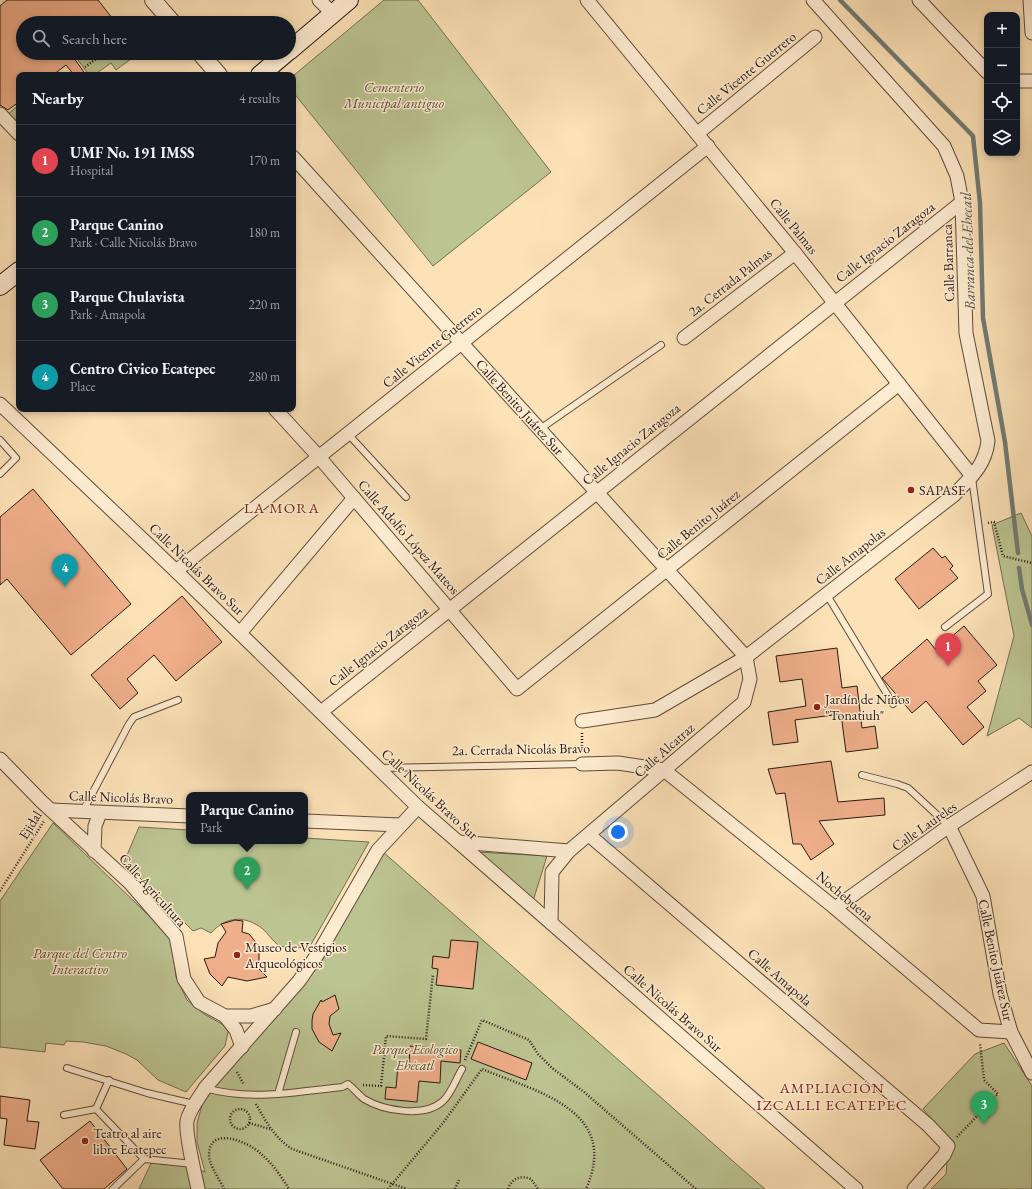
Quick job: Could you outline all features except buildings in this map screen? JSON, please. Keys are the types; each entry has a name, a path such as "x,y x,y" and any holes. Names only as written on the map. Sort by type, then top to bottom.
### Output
{"main road":[{"path":"296,45 350,0"},
{"path":"264,72 278,60"},
{"path":"0,286 16,273"}],"street":[{"path":"153,0 168,16"},
{"path":"319,0 333,14"},
{"name":"Calle Barranca","path":"813,0 944,146 957,176 962,202 966,333 988,441 984,460 972,476"},
{"path":"919,0 984,69"},
{"path":"1030,0 1032,33"},
{"name":"Calle Palmas","path":"590,1 795,253 972,476"},
{"name":"Calle Vicente Guerrero","path":"698,133 815,37"},
{"path":"206,60 216,72"},
{"path":"1020,81 1032,81"},
{"path":"3,122 16,132"},
{"name":"Calle Vicente Guerrero","path":"176,571 708,146"},
{"name":"Calle Benito Juárez Sur","path":"296,160 746,657"},
{"name":"Calle Ignacio Zaragoza","path":"320,712 834,302 962,202"},
{"name":"2a. Cerrada Palmas","path":"684,338 795,253"},
{"name":"Calle Benito Juárez","path":"517,689 899,384"},
{"name":"Calle Nicolás Bravo Sur","path":"0,404 176,571 418,807 856,1189"},
{"name":"Calle Adolfo López Mateos","path":"278,412 319,457 517,689"},
{"name":"Calle Amapolas","path":"582,720 655,710 746,657 954,495 972,476"},
{"path":"240,633 354,498"},
{"name":"Calle Alcatraz","path":"551,923 552,872 569,852 744,702 750,679 746,657"},
{"name":"Calle Agricultura","path":"0,758 51,810 130,884 176,936 184,979 199,1002 225,1016 251,1016 275,1009"},
{"name":"2a. Cerrada Nicolás Bravo","path":"582,764 618,763 664,770"},
{"name":"Nochebuena","path":"664,770 835,908 979,1030"},
{"name":"Calle Laureles","path":"835,908 949,826 1032,772"},
{"path":"198,1189 187,1121 195,1104 205,1088 299,982 321,949 378,850 418,807"},
{"name":"Calle Nicolás Bravo","path":"51,810 186,816"},
{"path":"94,851 93,836 100,812"},
{"path":"308,821 400,825"},
{"name":"Calle Benito Juárez Sur","path":"949,826 983,896 1000,994 1011,1032 1032,1072"},
{"name":"Calle Amapola","path":"589,835 922,1119 948,1146"},
{"path":"458,842 569,852"},
{"path":"225,1016 236,1030 242,1047"},
{"path":"979,1030 1011,1032"},
{"path":"914,1189 944,1155 948,1146"}],"lane":[{"path":"540,429 661,345"},
{"path":"348,434 406,497"},
{"path":"0,440 16,458 0,474"},
{"path":"945,627 988,594 972,476"},
{"path":"827,595 893,704"},
{"path":"83,812 134,717 178,700"},
{"name":"2a. Cerrada Nicolás Bravo","path":"378,768 582,764"},
{"path":"862,775 908,788 949,826"},
{"path":"278,1094 296,1032"},
{"path":"67,1068 148,1093 195,1104"},
{"path":"205,1088 222,1093 251,1096 278,1094 348,1084 364,1099 382,1107 416,1112 431,1109 444,1100 462,1069"},
{"path":"96,1109 109,1080"},
{"path":"64,1115 96,1109"},
{"path":"96,1109 144,1159 193,1164"},
{"path":"113,1189 144,1159"}],"path":[{"path":"85,67 94,60"},
{"path":"994,522 1002,556 1032,563"},
{"path":"582,720 582,764"},
{"name":"Ejidal","path":"0,891 51,810"},
{"path":"348,1084 381,1086 386,1036 426,1039 433,974"},
{"path":"462,1069 482,1020 529,1040 538,1054 552,1068 590,1097 696,1189"},
{"path":"948,1146 998,1094 984,1080 979,1030"},
{"path":"230,1061 270,1129 284,1144 292,1149 407,1189"},
{"path":"388,1189 443,1123 482,1068 559,1101 572,1110 584,1122 590,1134 595,1160 592,1175 586,1189"},
{"path":"236,1110 246,1111 250,1116 249,1123 245,1128 235,1128 230,1121 231,1114 236,1110"},
{"path":"249,1123 270,1129"},
{"path":"224,1189 209,1157 211,1146 220,1138 227,1138 249,1144 261,1153 289,1189"},
{"path":"504,1189 508,1187 516,1178 526,1177 535,1183 538,1189"},
{"path":"455,1189 459,1180"}],"green space":[{"name":"Cementerio Municipal antiguo","path":"384,0 418,0 551,172 433,266 296,96 296,73"},
{"path":"78,60 130,60 116,70 111,63 98,72 87,72"},
{"path":"16,107 16,123 8,114"},
{"path":"1021,513 1032,536 1032,728 1019,718 987,736 1014,636 992,525"},
{"name":"Parque del Centro Interactivo","path":"53,823 171,937 176,977 187,1000 204,1014 229,1028 225,1046 186,1092 158,1080 137,1060 106,1046 66,1041 64,1045 46,1043 45,1052 0,1047 0,901"},
{"path":"139,827 186,830 186,844 308,844 308,838 369,842 309,948 278,945 263,929 256,924 243,920 236,919 223,923 211,933 201,928 193,931 124,862"},
{"name":"Parque Ecologico Ehécatl","path":"382,851 765,1189 139,1189 152,1161 186,1164 205,1172 197,1142 197,1123 202,1105 219,1080 319,966"},
{"path":"478,852 547,856 533,901"},
{"path":"1004,1043 1032,1086 1032,1189 931,1189 946,1174 949,1138 923,1109 975,1054"}],"waterway":[{"name":"Barranca del Ehecatl","path":"840,0 973,136 980,203 983,318 1005,442 1018,553"},
{"name":"Barranca del Ehecatl","path":"1019,568 1022,589 1032,625"}],"place":[{"name":"SAPASE","path":"911,490"},
{"name":"Centro Civico Ecatepec","path":"65,587"},
{"name":"UMF No. 191 IMSS","path":"948,666"},
{"name":"Jardín de Niños \"Tonatiuh\"","path":"817,707"},
{"name":"Parque Canino","path":"247,890"},
{"name":"Museo de Vestigios Arqueológicos","path":"237,955"},
{"name":"Parque Chulavista","path":"984,1124"},
{"name":"Teatro al aire libre Ecatepec","path":"85,1141"}],"district":[{"name":"LA MORA","path":"282,508"},
{"name":"AMPLIACIÓN IZCALLI ECATEPEC","path":"832,1096"}]}
